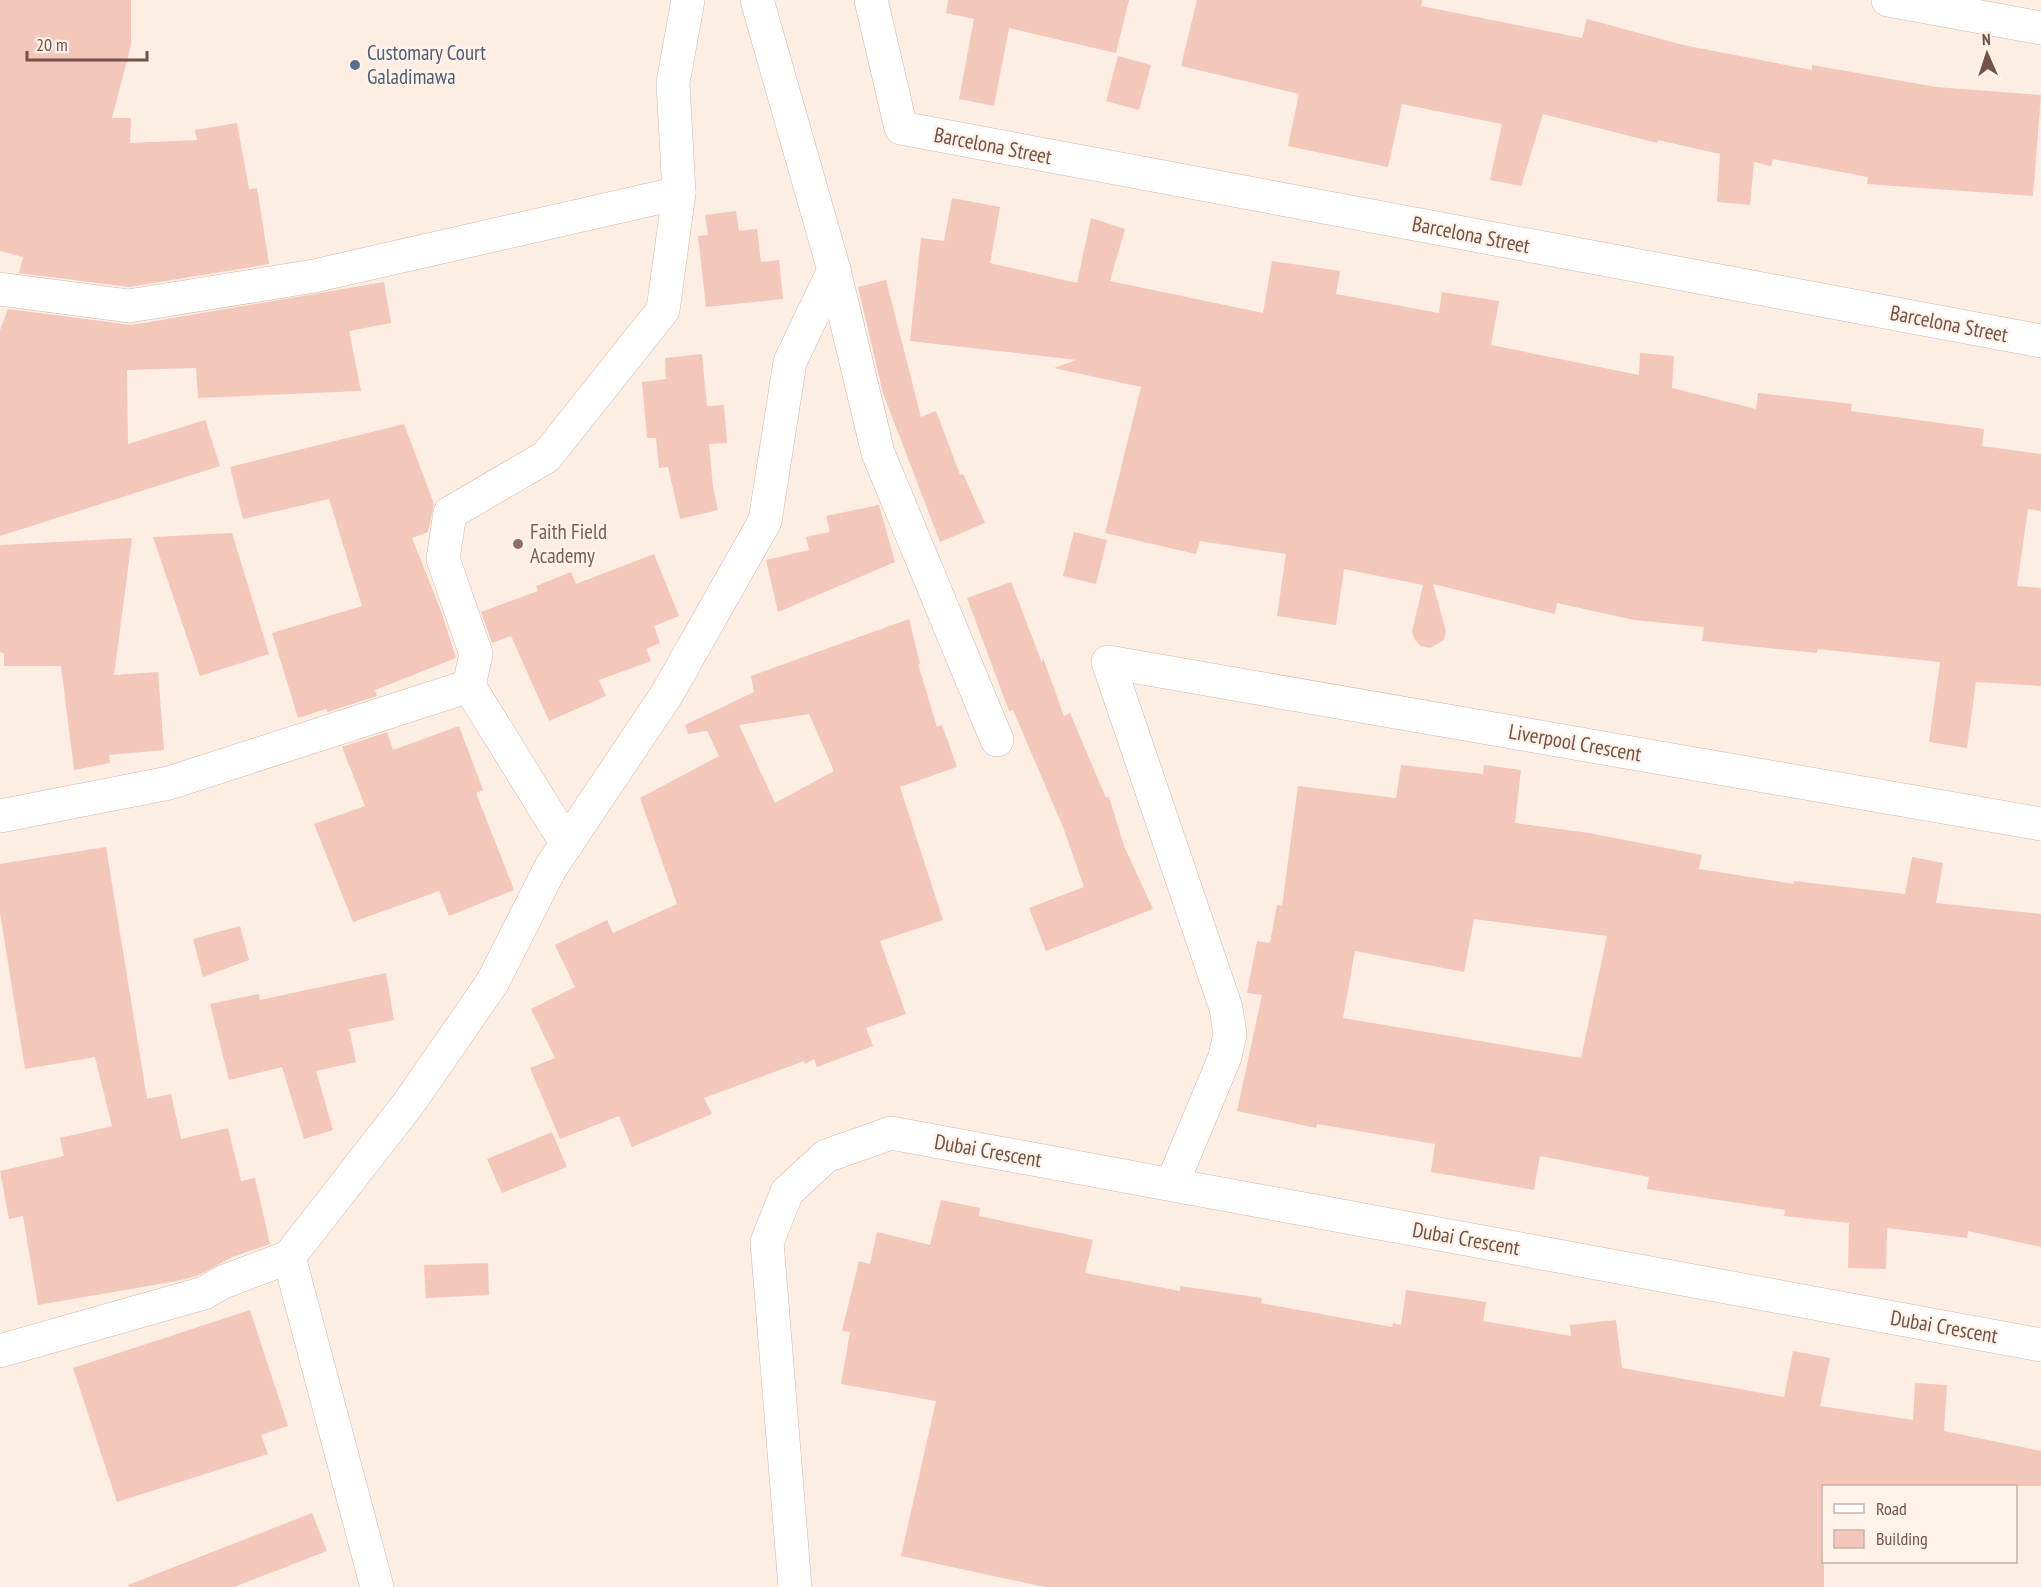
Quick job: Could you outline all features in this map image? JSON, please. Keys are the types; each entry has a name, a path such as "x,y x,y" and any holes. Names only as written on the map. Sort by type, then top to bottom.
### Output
{"street":[{"path":"567,844 469,686 476,654 443,559 450,513 546,458 663,310 679,192 674,82 688,0"},
{"path":"757,0 834,270 878,453 997,740"},
{"name":"Barcelona Street","path":"871,0 882,55 901,128 2041,341"},
{"path":"1888,0 2041,28"},
{"path":"0,289 129,306 314,276 679,192"},
{"path":"0,1351 204,1293 224,1282 289,1257 409,1103 492,983 551,867 667,694 765,521 790,362 834,270"},
{"name":"Liverpool Crescent","path":"1172,1184 1225,1057 1230,1034 1226,1008 1108,662 2041,824"},
{"path":"0,816 169,783 469,686"},
{"name":"Dubai Crescent","path":"795,1587 767,1242 787,1192 826,1156 891,1133 2041,1344"},
{"path":"289,1257 377,1587"}],"building":[{"path":"0,0 131,0 131,45 112,118 131,118 130,143 197,140 195,130 237,123 249,189 257,188 269,264 129,287 19,273 23,257 0,251"},
{"path":"948,0 1129,0 1116,53 1009,28 994,106 959,99 974,19 946,13"},
{"path":"1197,0 1422,0 1421,6 1582,38 1587,19 1683,45 1812,70 1812,65 1936,87 2041,95 2033,196 1867,184 1868,177 1773,159 1771,166 1754,162 1750,205 1717,202 1720,154 1658,140 1657,143 1543,114 1521,186 1490,180 1502,124 1402,104 1388,167 1288,146 1299,94 1181,66"},
{"path":"1118,56 1151,65 1139,110 1106,101"},
{"path":"952,198 1000,207 990,263 1077,283 1091,218 1125,229 1110,281 1263,313 1272,261 1340,271 1336,294 1439,313 1442,292 1499,301 1491,345 1639,375 1640,353 1674,356 1672,388 1756,409 1758,393 1852,404 1851,411 1984,429 1982,446 2041,454 2041,511 2028,509 2017,586 2041,588 2041,686 1976,682 1967,748 1929,742 1940,662 1818,649 1817,653 1702,641 1704,627 1634,620 1557,603 1555,614 1433,584 1446,631 1444,640 1430,648 1421,646 1415,640 1412,632 1423,585 1344,569 1336,625 1277,616 1286,554 1200,541 1196,554 1105,533 1141,387 1054,368 1077,360 910,341 921,238 944,241"},
{"path":"736,211 739,231 757,229 761,262 779,260 783,299 706,307 698,236 708,235 705,215"},
{"path":"886,280 921,417 936,411 960,475 963,474 985,523 940,542 883,393 858,287"},
{"path":"384,282 391,323 349,331 361,391 198,398 196,368 127,370 128,444 205,420 220,466 0,536 0,330 8,309 132,325"},
{"path":"702,354 707,406 724,405 727,443 709,444 713,487 718,510 680,519 668,467 659,468 656,438 647,438 642,382 666,379 665,358"},
{"path":"404,424 434,504 428,532 412,538 441,611 456,658 375,690 377,696 328,712 326,709 298,718 272,633 362,606 329,499 243,519 230,467"},
{"path":"879,505 895,562 778,612 766,560 809,550 806,537 830,532 826,516"},
{"path":"1074,532 1107,540 1096,584 1063,576"},
{"path":"232,533 269,654 200,676 153,537"},
{"path":"132,538 114,675 158,672 164,750 109,755 110,763 74,770 61,666 4,666 4,653 0,652 0,545"},
{"path":"654,554 679,616 654,626 660,643 646,649 651,661 599,680 606,696 549,721 511,636 492,643 481,612 538,591 536,586 571,572 576,584"},
{"path":"1011,582 1042,663 1043,658 1064,716 1070,713 1106,798 1109,797 1124,846 1153,909 1046,951 1029,908 1084,887 1063,827 1013,710 1009,711 967,598"},
{"path":"909,619 920,664 918,664 937,727 942,725 957,767 900,787 943,920 880,941 906,1014 866,1028 873,1046 817,1067 814,1059 805,1064 804,1061 704,1098 712,1114 632,1147 619,1116 560,1139 530,1068 555,1058 531,1009 575,987 555,945 607,920 613,933 677,904 640,798 719,756 707,731 688,734 685,725 754,692 751,676","holes":["809,714 834,771 775,803 739,725"]},
{"path":"459,726 483,790 476,793 514,890 449,916 439,891 353,922 314,824 365,806 342,747 387,732 393,750"},
{"path":"1401,765 1483,774 1484,765 1521,770 1515,823 1589,833 1702,855 1699,869 1794,884 1794,881 1905,894 1912,857 1943,863 1936,903 2041,914 2041,1247 1968,1231 1967,1238 1887,1228 1886,1269 1848,1268 1849,1223 1784,1216 1785,1210 1647,1189 1649,1177 1540,1156 1534,1190 1431,1172 1435,1144 1317,1124 1316,1128 1237,1111 1262,995 1247,993 1257,941 1270,943 1277,905 1282,906 1298,786 1396,798","holes":["1474,919 1607,936 1581,1058 1343,1018 1355,951 1464,972"]},
{"path":"106,847 147,1099 171,1094 181,1139 228,1128 241,1181 255,1178 270,1244 232,1257 197,1276 38,1305 23,1216 9,1219 0,1171 64,1156 60,1138 112,1126 95,1057 25,1069 0,913 0,864"},
{"path":"240,926 249,960 203,977 193,939"},
{"path":"386,973 394,1020 349,1029 356,1062 316,1071 333,1130 304,1139 282,1067 229,1080 210,1004 259,994 260,1000"},
{"path":"552,1132 567,1167 502,1193 487,1159"},
{"path":"941,1200 980,1208 979,1216 1093,1240 1085,1273 1180,1291 1180,1286 1262,1298 1261,1303 1392,1327 1393,1323 1401,1325 1406,1290 1486,1302 1483,1321 1571,1336 1570,1325 1616,1320 1622,1368 1784,1397 1793,1351 1830,1358 1820,1406 1913,1420 1915,1383 1947,1385 1944,1431 2041,1451 2041,1486 1822,1485 1824,1587 1045,1587 901,1556 936,1401 841,1384 850,1332 842,1331 859,1261 870,1264 877,1232 930,1245"},
{"path":"488,1263 489,1295 426,1298 424,1265"},
{"path":"250,1310 288,1426 261,1435 268,1454 117,1502 73,1368"},
{"path":"312,1513 327,1551 234,1587 129,1587 128,1585"}],"place":[{"name":"Customary Court Galadimawa","path":"355,65"},
{"name":"Faith Field Academy","path":"518,544"}]}
